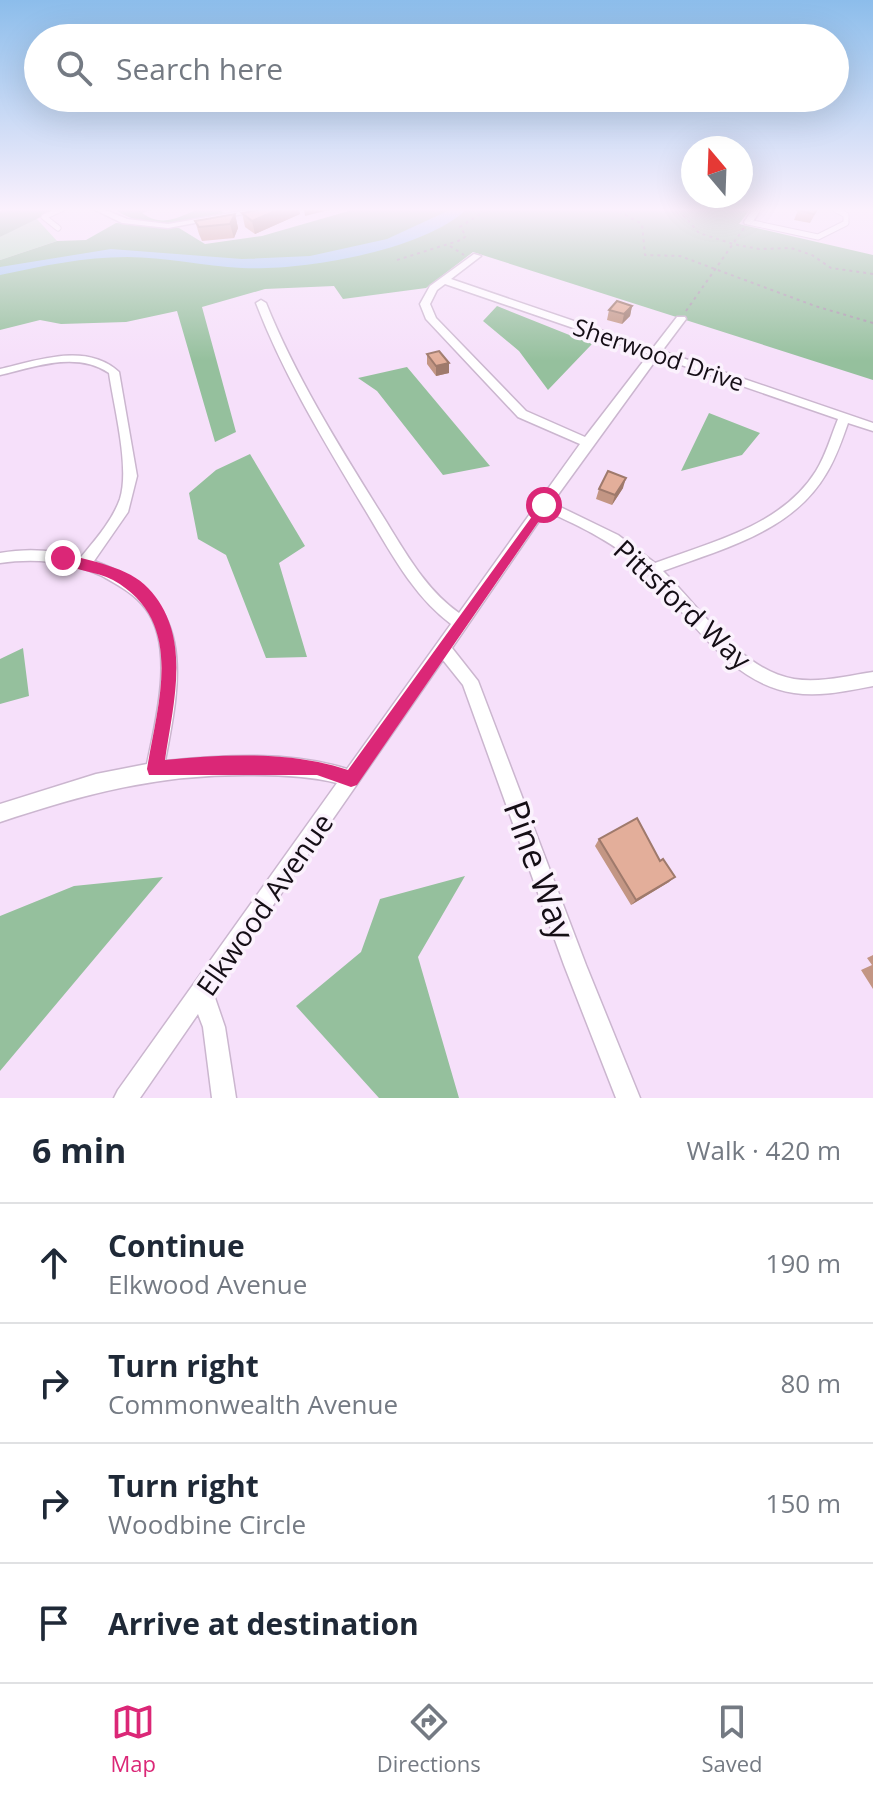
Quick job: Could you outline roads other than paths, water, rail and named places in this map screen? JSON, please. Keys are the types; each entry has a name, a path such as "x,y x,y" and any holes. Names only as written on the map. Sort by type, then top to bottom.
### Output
{"street":[{"path":"473,259 444,280 426,298 431,319 522,414 587,443"},
{"name":"Sherwood Drive","path":"444,280 873,427"},
{"path":"261,303 303,399 327,438 399,552 445,613 460,622"},
{"name":"Elkwood Avenue","path":"126,1098 587,443 681,319"},
{"path":"0,372 72,359 97,362 114,372 131,476 130,492 112,529 85,563"},
{"path":"653,569 758,528 785,512 819,477 845,417"},
{"name":"Pittsford Way","path":"544,505 607,533 653,569 717,643 740,665 757,674 792,686 814,689 873,679"},
{"path":"0,558 47,555 85,563 143,591 163,624 171,666 155,769"},
{"name":"Pine Way","path":"443,649 470,681 575,965 628,1098"},
{"path":"0,813 116,776 201,764 317,767 351,779"},
{"path":"202,991 214,1027 224,1098"}],"waterway":[{"path":"0,271 62,259"},
{"path":"199,259 242,264 315,259"}]}
